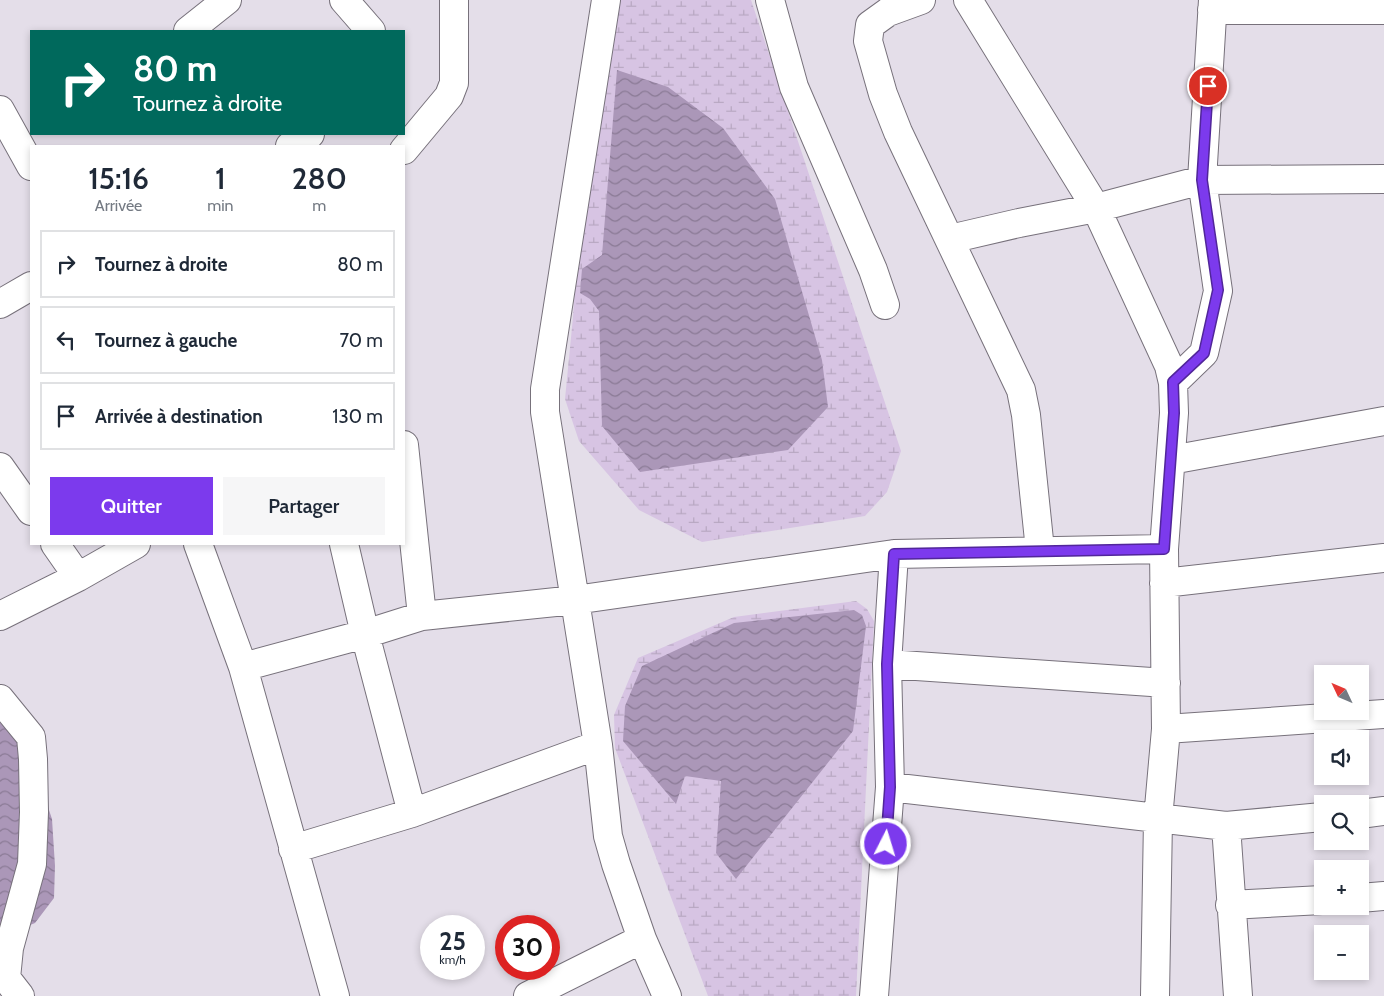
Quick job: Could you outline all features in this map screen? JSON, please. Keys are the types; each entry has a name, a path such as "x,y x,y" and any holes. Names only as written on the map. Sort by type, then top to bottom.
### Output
{"street":[{"path":"189,30 227,0"},
{"path":"344,0 371,30"},
{"path":"405,149 449,96 454,83 454,0"},
{"path":"606,0 545,389 545,412 598,745 608,836 642,939 667,996"},
{"path":"770,0 794,86 873,270 885,305"},
{"path":"921,0 888,12 870,25 868,41 883,94 898,132 1021,390 1026,415 1040,550"},
{"path":"968,0 1096,208 1169,366 1173,382 1174,413 1164,549 1166,729 1158,819 1155,996"},
{"path":"1173,382 1204,353 1218,290 1202,180 1213,5 1384,10"},
{"path":"0,110 30,164"},
{"path":"292,145 308,135"},
{"path":"950,239 1096,208 1202,180 1384,179"},
{"path":"0,304 30,287"},
{"path":"1171,460 1384,421"},
{"path":"405,454 422,616"},
{"path":"0,467 30,510"},
{"path":"55,545 78,577"},
{"path":"0,616 78,577 134,545"},
{"path":"198,545 243,667 335,996"},
{"path":"344,545 365,634 412,813"},
{"path":"243,667 365,634 422,616 575,600 894,554 1164,549"},
{"path":"874,996 890,787 887,664 894,554"},
{"path":"1164,583 1384,558"},
{"path":"887,664 1166,683"},
{"path":"0,699 30,738 33,758 34,812 32,864 9,948 9,985"},
{"path":"1166,729 1384,714"},
{"path":"293,849 412,813 598,745"},
{"path":"890,787 1226,826 1314,818"},
{"path":"1369,813 1384,812"},
{"path":"1226,826 1230,905 1238,996"},
{"path":"1369,897 1384,896"},
{"path":"1230,905 1314,900"},
{"path":"528,996 642,939"}],"green space":[{"path":"596,0 751,0 901,451 887,492 865,516 702,542 639,510 579,441 565,399 573,317"},
{"path":"856,601 867,609 874,621 856,996 708,996 615,748 614,715 638,658 734,617"}],"water":[{"path":"617,70 668,87 723,128 775,199 822,360 828,407 788,450 640,472 602,426 599,311 590,299 580,293 582,269 602,255"},
{"path":"854,610 862,615 866,626 853,731 736,879 716,853 721,781 685,776 676,804 623,741 625,706 642,666 734,623"},
{"path":"0,715 31,756 52,819 55,866 54,898 35,923 11,933 0,931"}],"route":[{"path":"886,844 890,787 887,664 894,554 1164,549 1174,413 1173,382 1204,353 1218,290 1202,180 1208,86"}]}
